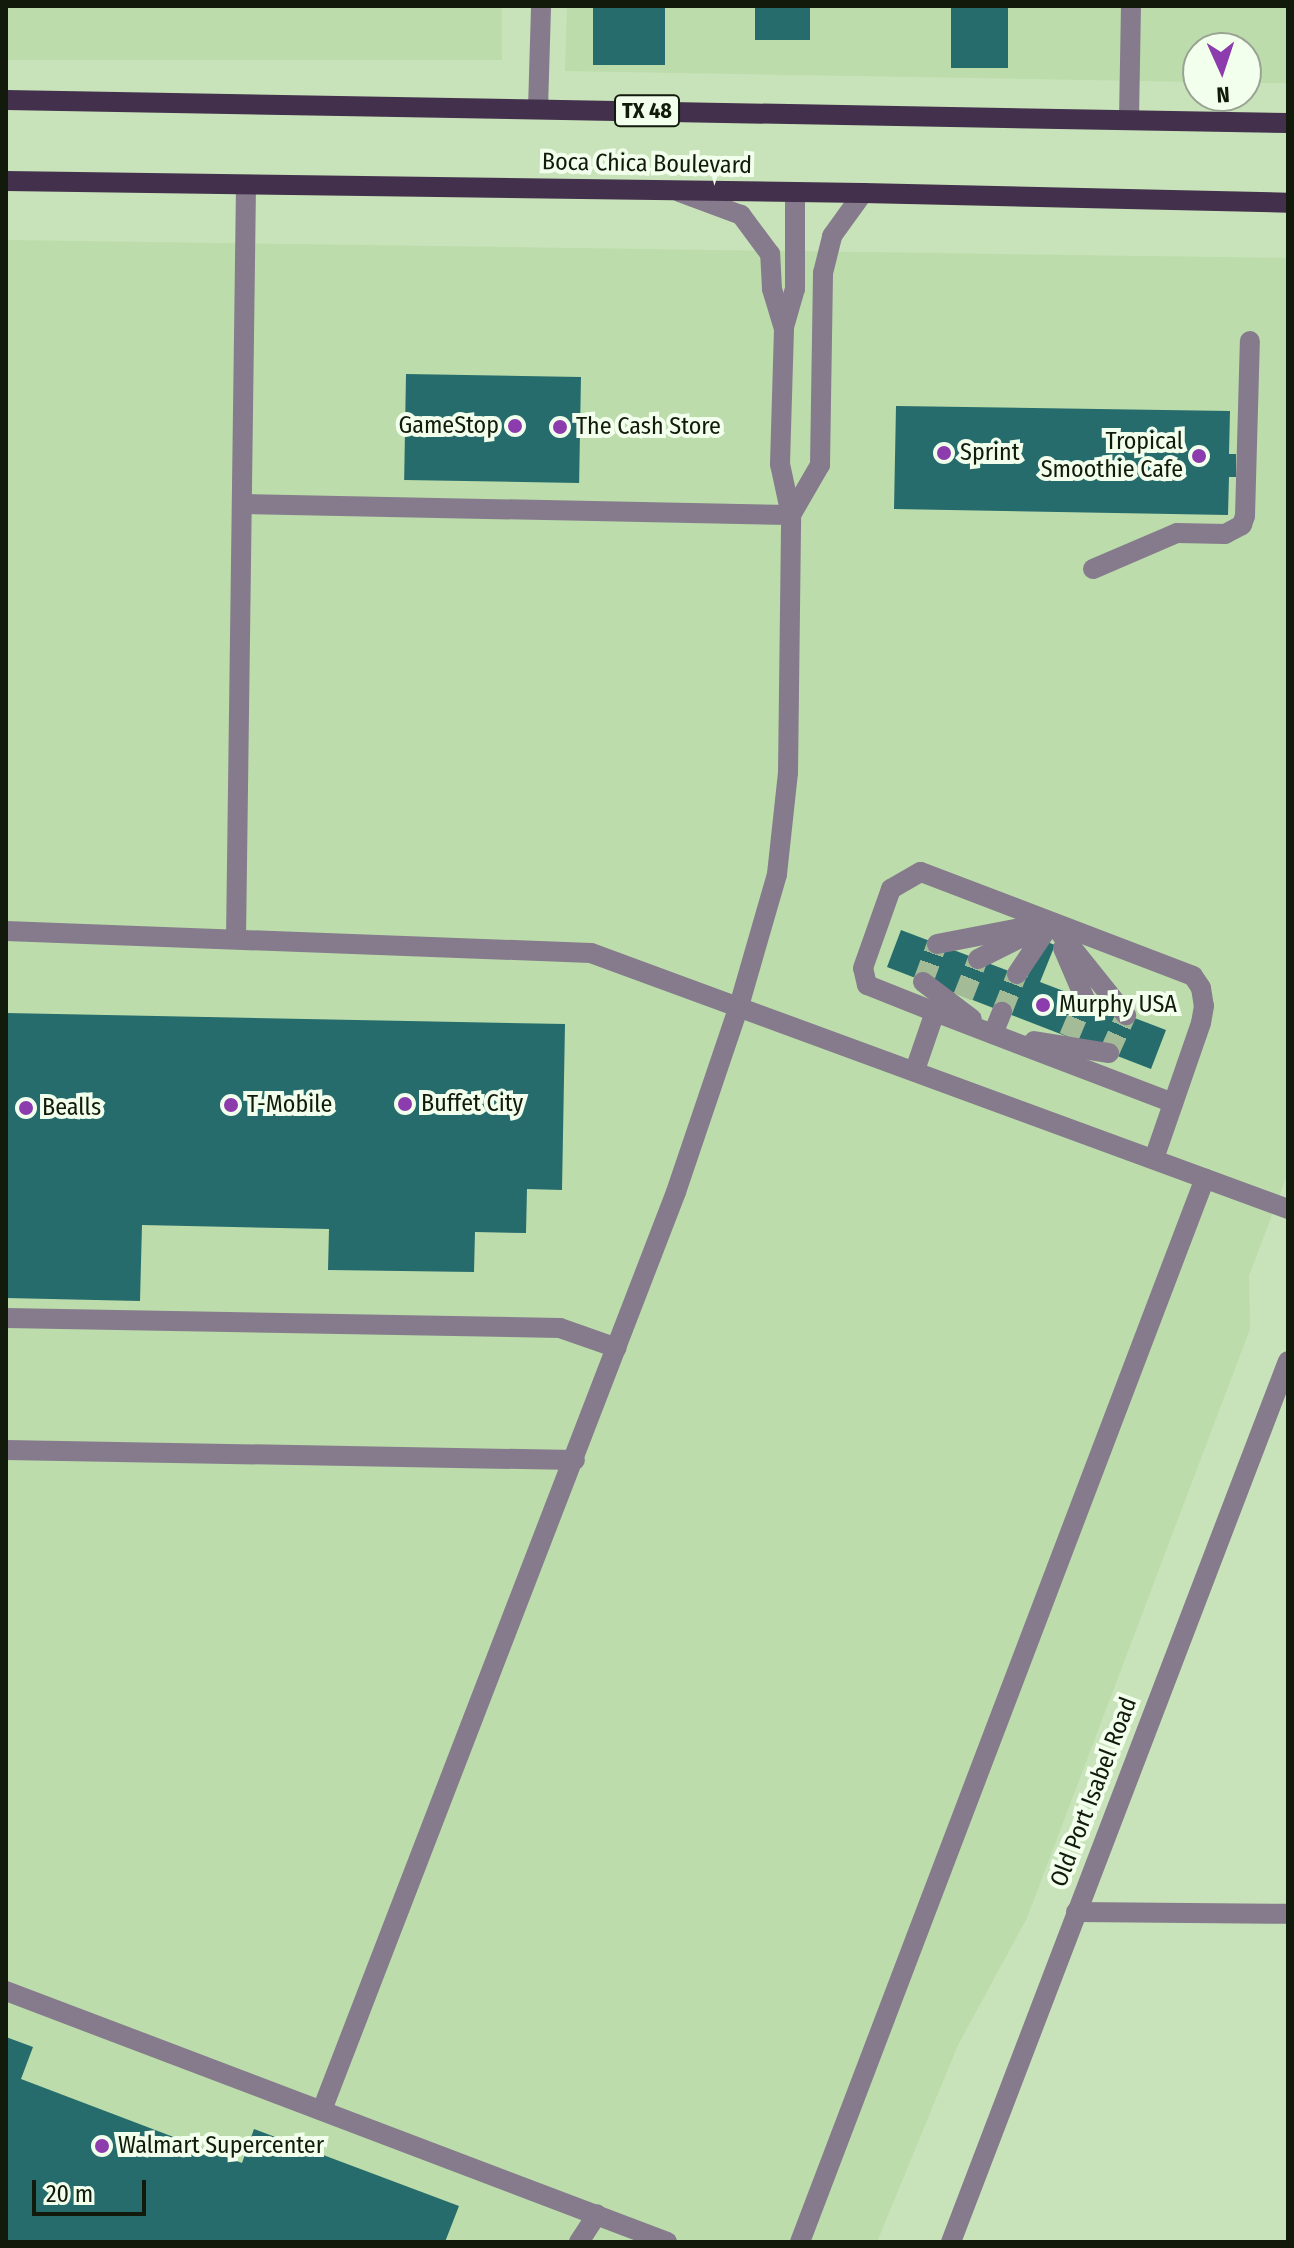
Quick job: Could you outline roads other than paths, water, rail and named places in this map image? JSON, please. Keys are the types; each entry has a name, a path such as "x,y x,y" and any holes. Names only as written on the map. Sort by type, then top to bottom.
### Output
{"main road":[{"name":"TX 48","path":"6,100 1288,123"},
{"name":"Boca Chica Boulevard","path":"6,181 863,193 1288,203"}],"street":[{"path":"538,109 541,6"},
{"path":"1129,120 1131,6"},
{"path":"236,939 242,300 246,185"},
{"path":"675,191 741,215 770,254 772,289 784,329"},
{"path":"322,2110 676,1192 739,1006 777,874 785,802 791,515 780,464 784,329 795,289 795,193"},
{"path":"791,515 820,465 823,273 832,236 863,193"},
{"path":"1093,569 1177,533 1225,534 1242,525 1245,516 1250,341"},
{"path":"242,504 791,515"},
{"path":"1154,1159 1173,1103 1204,1006 1201,988 1193,976 921,872 891,889 863,968 867,985 1173,1103"},
{"path":"937,944 1051,922"},
{"path":"978,959 1051,922"},
{"path":"1017,974 1051,922"},
{"path":"1051,922 1085,999"},
{"path":"1051,922 1126,1015"},
{"path":"6,931 591,953 1288,1209"},
{"path":"923,982 993,1034 1109,1053"},
{"path":"963,997 993,1034 1069,1037"},
{"path":"915,1070 935,1012"},
{"path":"993,1034 1002,1012"},
{"path":"800,2242 1205,1178"},
{"path":"6,1318 560,1328 617,1348"},
{"name":"Old Port Isabel Road","path":"951,2242 1288,1361"},
{"path":"6,1450 575,1460"},
{"path":"1076,1912 1288,1914"},
{"path":"6,1991 667,2242"},
{"path":"579,2242 597,2214"}],"tunnel":[{"path":"923,982 937,944"},
{"path":"963,997 978,959"},
{"path":"1002,1012 1017,974"},
{"path":"1069,1037 1085,999"},
{"path":"1109,1053 1126,1015"}],"place":[{"name":"GameStop","path":"515,426"},
{"name":"The Cash Store","path":"560,427"},
{"name":"Sprint","path":"944,453"},
{"name":"Tropical Smoothie Cafe","path":"1199,456"},
{"name":"Murphy USA","path":"1043,1005"},
{"name":"Buffet City","path":"405,1104"},
{"name":"T-Mobile","path":"231,1105"},
{"name":"Bealls","path":"26,1108"},
{"name":"Walmart Supercenter","path":"102,2146"}]}
